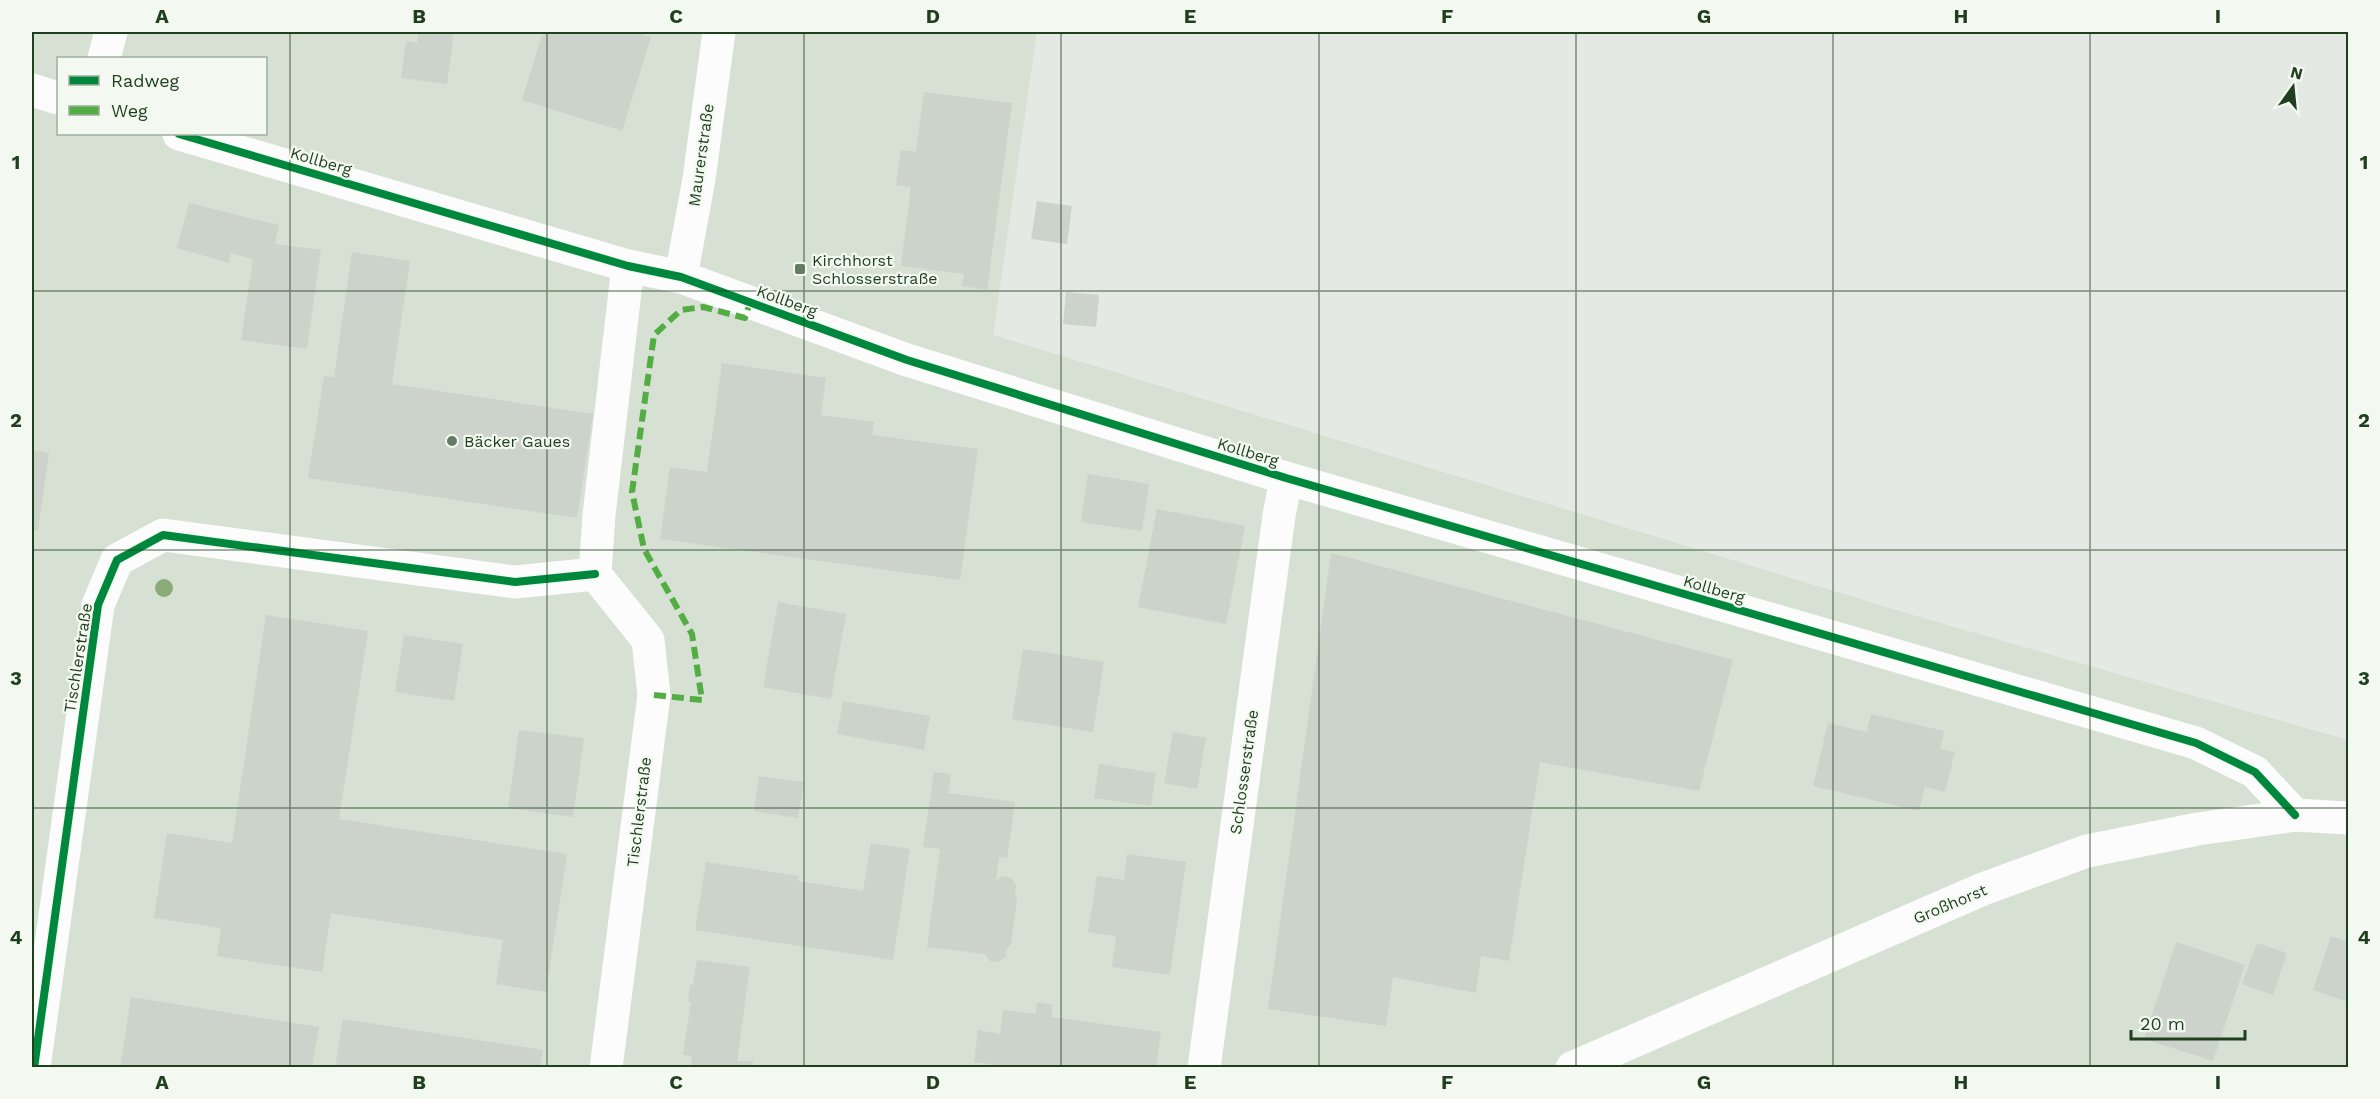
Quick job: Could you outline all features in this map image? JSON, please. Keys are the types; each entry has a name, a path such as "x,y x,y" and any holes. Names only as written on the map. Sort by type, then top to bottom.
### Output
{"street":[{"path":"104,57 111,32"},
{"name":"Maurerstraße","path":"681,277 699,179 719,32"},
{"path":"32,90 57,98"},
{"name":"Kollberg","path":"181,135 628,266 681,277 907,360 1286,478 2196,743 2256,772 2295,815"},
{"path":"595,574 599,515 628,266"},
{"name":"Schlosserstraße","path":"1204,1068 1277,528 1286,478"},
{"name":"Tischlerstraße","path":"34,1068 98,605 117,560 163,535 515,582 595,574 648,640 654,695 606,1068"},
{"name":"Großhorst","path":"1572,1068 1983,889 2087,851 2198,829 2295,815 2349,818"}],"shaded area":[{"path":"32,32 1037,32 993,335 1923,618 2348,740 2348,1067 32,1067"}],"building":[{"path":"418,32 454,32 447,84 401,78 406,41 417,43"},
{"path":"543,32 634,32 651,37 622,131 522,100"},
{"path":"924,92 1012,103 987,290 962,286 964,274 901,266 911,187 896,185 901,150 916,152"},
{"path":"1037,201 1072,206 1067,244 1031,239"},
{"path":"189,203 279,225 275,244 321,250 307,349 241,340 253,259 231,253 229,263 177,248"},
{"path":"352,252 410,261 392,384 593,414 577,518 308,478 324,376 334,377"},
{"path":"1066,292 1099,295 1096,327 1063,324"},
{"path":"722,363 826,378 821,415 874,422 872,435 978,449 960,580 660,539 670,467 707,472"},
{"path":"32,450 49,453 38,531 32,530"},
{"path":"1088,474 1149,484 1142,531 1081,522"},
{"path":"1157,509 1245,526 1226,624 1138,607"},
{"path":"1331,553 1733,660 1699,791 1540,762 1509,961 1481,956 1476,993 1393,977 1386,1026 1268,1009"},
{"path":"778,602 846,614 831,699 763,687"},
{"path":"266,615 368,631 339,819 567,854 546,992 496,984 503,940 331,913 322,972 217,956 221,928 154,918 167,833 232,843"},
{"path":"404,635 463,644 454,701 395,692"},
{"path":"1023,649 1104,662 1093,732 1012,719"},
{"path":"843,701 930,716 924,750 837,734"},
{"path":"1871,714 1944,731 1940,749 1955,752 1945,792 1925,787 1919,811 1813,786 1828,723 1867,732"},
{"path":"519,730 584,738 573,817 508,808"},
{"path":"1173,732 1206,738 1197,789 1164,783"},
{"path":"1099,764 1156,773 1151,806 1094,798"},
{"path":"934,772 951,774 948,793 1015,802 1007,858 999,857 996,881 1002,876 1011,878 1016,885 1017,900 1011,944 1007,949 1006,957 999,962 990,961 985,954 927,947 940,849 923,847"},
{"path":"759,776 804,782 798,818 754,811"},
{"path":"871,843 910,849 893,960 695,930 706,862 799,876 798,881 863,891"},
{"path":"1127,854 1186,862 1170,975 1112,967 1116,936 1088,932 1097,876 1124,880"},
{"path":"2331,936 2348,942 2348,1002 2313,990"},
{"path":"2176,942 2245,965 2213,1061 2144,1039"},
{"path":"2257,943 2287,953 2273,995 2242,984"},
{"path":"697,960 750,967 737,1061 753,1061 752,1068 690,1068 692,1056 683,1055 691,1002 688,1001 690,985 693,985"},
{"path":"131,997 319,1027 312,1068 120,1068"},
{"path":"1037,1002 1053,1005 1051,1017 1161,1032 1156,1068 989,1068 990,1064 974,1062 978,1030 1000,1034 1003,1010 1036,1014"},
{"path":"343,1019 543,1050 540,1068 335,1068"}],"marked path":[{"path":"654,695 702,700 692,634 644,549 632,492 654,335 681,310 703,307 745,318 750,302"}],"cycle path":[{"path":"182,135 628,266 681,277 907,360 1286,478 2196,743 2255,772 2295,815"},
{"path":"34,1068 98,605 117,560 163,535 515,582 595,574"}],"place":[{"name":"Kirchhorst Schlosserstraße","path":"800,269"},
{"name":"Bäcker Gaues","path":"452,441"}]}
